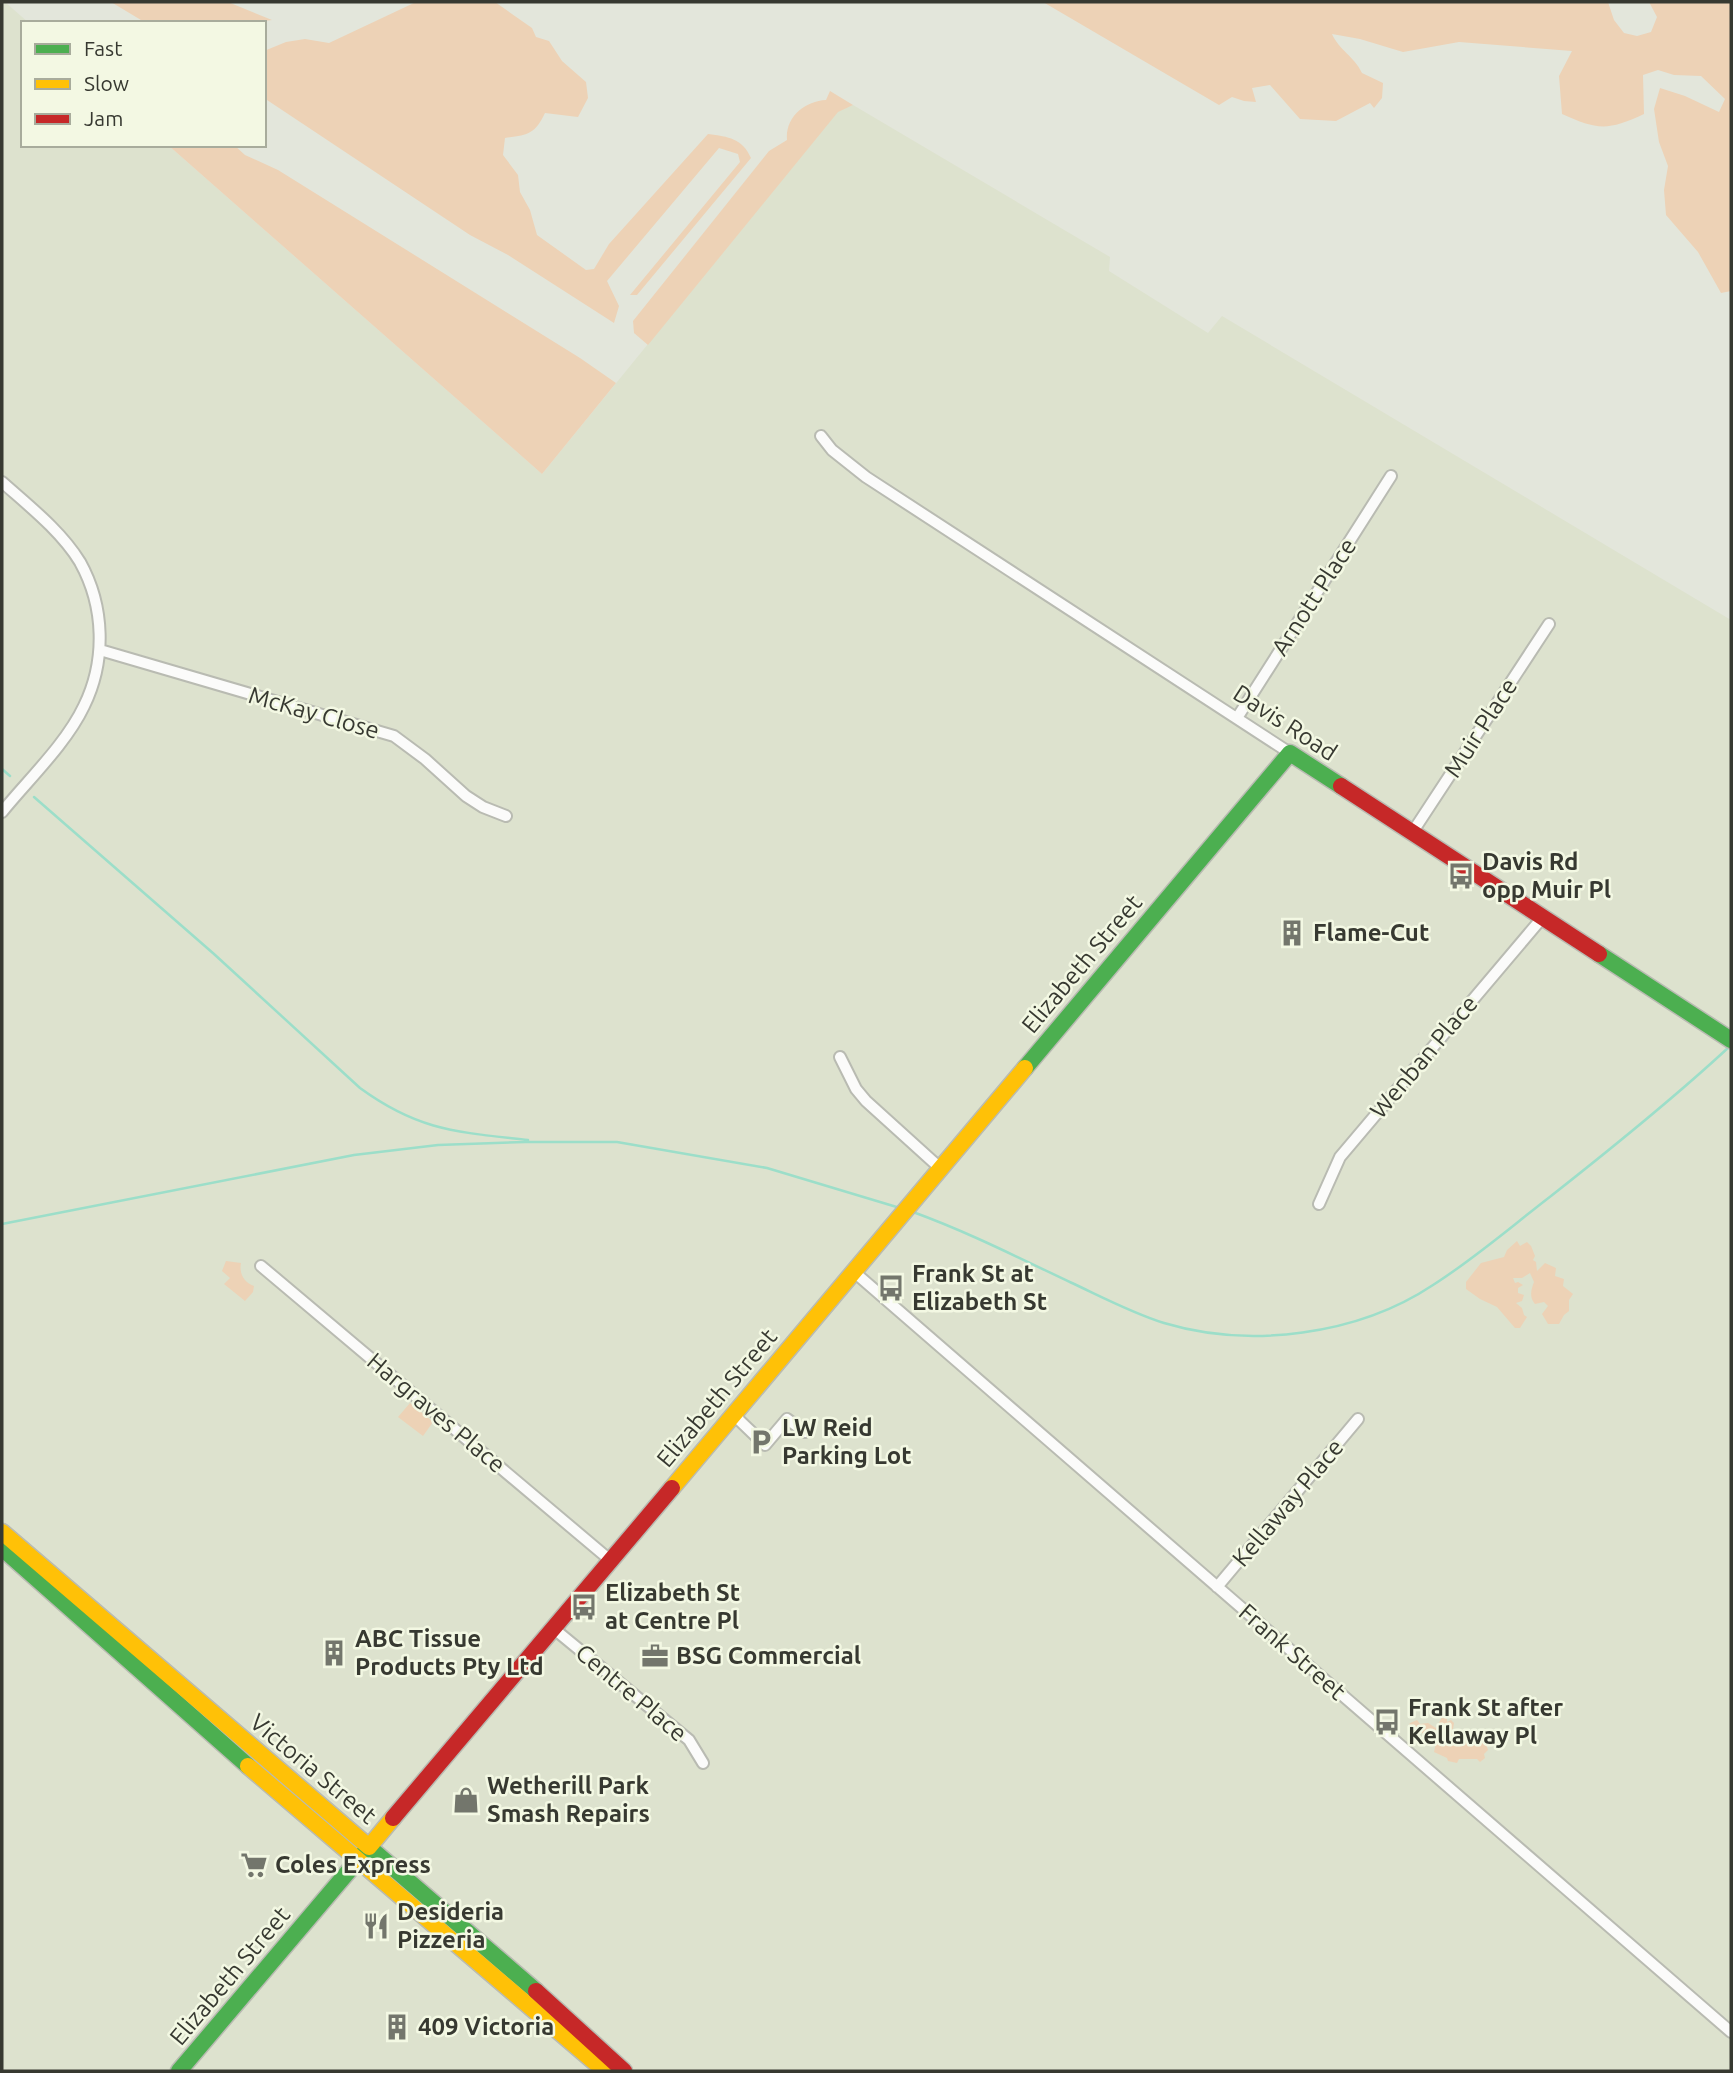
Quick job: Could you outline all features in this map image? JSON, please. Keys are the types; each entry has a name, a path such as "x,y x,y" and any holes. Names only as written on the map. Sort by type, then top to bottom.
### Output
{"street":[{"name":"Davis Road","path":"821,436 832,450 866,477 1726,1036"},
{"name":"Arnott Place","path":"1237,718 1391,475"},
{"path":"2,482 61,538 79,562 92,590 100,623 96,678 83,708 64,736 2,812"},
{"name":"Muir Place","path":"1412,833 1549,624"},
{"name":"McKay Close","path":"100,650 394,736 425,759 466,796 482,807 506,816"},
{"name":"Elizabeth Street","path":"179,2071 1290,753"},
{"name":"Wenban Place","path":"1319,1204 1340,1157 1542,918"},
{"path":"840,1057 856,1089 866,1101 940,1168"},
{"name":"Hargraves Place","path":"261,1266 611,1560"},
{"name":"Frank Street","path":"853,1272 1731,2032"},
{"path":"736,1411 739,1420 765,1445 787,1419 805,1432"},
{"name":"Kellaway Place","path":"1217,1587 1358,1419"},
{"name":"Victoria Street","path":"2,1532 529,1985 624,2071"},
{"name":"Victoria Street","path":"2,1548 201,1726 605,2071"},
{"name":"Centre Place","path":"553,1628 689,1740 703,1763"}],"shaded area":[{"path":"2,2 27,21 21,21 21,147 170,147 542,474 838,111 853,105 1110,257 1109,271 1208,333 1222,316 1731,620 1731,2071 2,2071"},
{"path":"111,2 228,2 272,20 264,21 143,21"},
{"path":"416,2 495,2 532,28 536,37 549,41 562,61 586,82 588,98 578,117 545,113 530,132 505,138 503,155 518,175 520,192 530,210 537,235 586,270 594,269 609,244 708,134 739,142 751,158 637,295 630,295 740,162 738,154 719,148 607,281 619,306 614,323 508,255 470,235 266,99 266,50 286,42 305,39 329,43"},
{"path":"1043,2 1608,2 1614,20 1624,33 1637,36 1651,32 1657,17 1649,2 1731,2 1731,291 1721,293 1698,252 1666,215 1664,190 1668,166 1659,142 1654,109 1660,88 1719,112 1725,99 1701,76 1674,75 1658,70 1643,75 1644,114 1611,126 1594,126 1562,114 1559,76 1572,51 1459,42 1403,52 1332,34 1362,73 1383,83 1382,98 1374,108 1370,103 1336,121 1300,119 1270,85 1252,88 1256,102 1232,97 1219,105"},
{"path":"830,91 853,105 838,112 648,345 634,333 633,321 769,151 787,140 789,124 798,112 811,103 826,100"},
{"path":"170,147 236,147 245,155 278,170 616,383 542,474"},
{"path":"1517,1241 1520,1246 1527,1242 1531,1246 1537,1271 1545,1263 1556,1268 1555,1276 1564,1279 1563,1286 1573,1294 1569,1300 1569,1311 1559,1324 1548,1324 1542,1314 1548,1306 1544,1302 1535,1304 1533,1301 1531,1293 1534,1282 1530,1273 1522,1278 1513,1278 1515,1283 1523,1285 1518,1288 1518,1293 1524,1295 1522,1301 1516,1303 1527,1317 1520,1328 1515,1328 1497,1307 1466,1289 1466,1282 1481,1263 1504,1257"},
{"path":"226,1261 241,1263 243,1276 254,1286 253,1292 245,1301 224,1284 230,1278 222,1271"},
{"path":"410,1403 433,1422 423,1436 398,1417"},
{"path":"1442,1717 1447,1719 1447,1722 1451,1720 1454,1723 1453,1729 1445,1731 1460,1735 1454,1737 1453,1744 1464,1742 1463,1737 1472,1735 1486,1744 1488,1750 1484,1754 1485,1758 1480,1762 1477,1759 1459,1759 1457,1763 1448,1761 1434,1752 1436,1743 1445,1743 1442,1737 1432,1733 1427,1735 1408,1727 1417,1720 1420,1724 1428,1723 1436,1728"}],"waterway":[{"path":"2,769 10,776"},
{"path":"34,797 214,954 360,1088 381,1102 420,1121 480,1135 528,1140"},
{"path":"913,1212 974,1237 1129,1310 1164,1323 1197,1331 1267,1336 1338,1326 1403,1302 1463,1264 1619,1141 1729,1047"},
{"path":"2,1224 354,1155 438,1145 525,1142 617,1142 767,1168 900,1208"}],"traffic: fast":[{"path":"1025,1068 1290,753 1341,786"},
{"path":"1599,954 1731,1040"},
{"path":"2,1548 248,1766"},
{"path":"179,2071 369,1847 536,1991"}],"traffic: slow":[{"path":"672,1488 1025,1068"},
{"path":"2,1532 369,1847 393,1818"},
{"path":"248,1766 357,1859"},
{"path":"357,1859 605,2071"}],"traffic: jam":[{"path":"1341,786 1599,954"},
{"path":"393,1818 672,1488"},
{"path":"536,1991 624,2071"}],"place":[{"name":"Davis Rd opp Muir Pl","path":"1461,876"},
{"name":"Flame-Cut","path":"1292,933"},
{"name":"Frank St at Elizabeth St","path":"891,1288"},
{"name":"LW Reid Parking Lot","path":"761,1442"},
{"name":"Elizabeth St at Centre Pl","path":"584,1607"},
{"name":"ABC Tissue Products Pty Ltd","path":"334,1653"},
{"name":"BSG Commercial","path":"655,1656"},
{"name":"Frank St after Kellaway Pl","path":"1387,1722"},
{"name":"Wetherill Park Smash Repairs","path":"466,1800"},
{"name":"Coles Express","path":"254,1865"},
{"name":"Desideria Pizzeria","path":"376,1926"},
{"name":"409 Victoria","path":"397,2027"}]}
